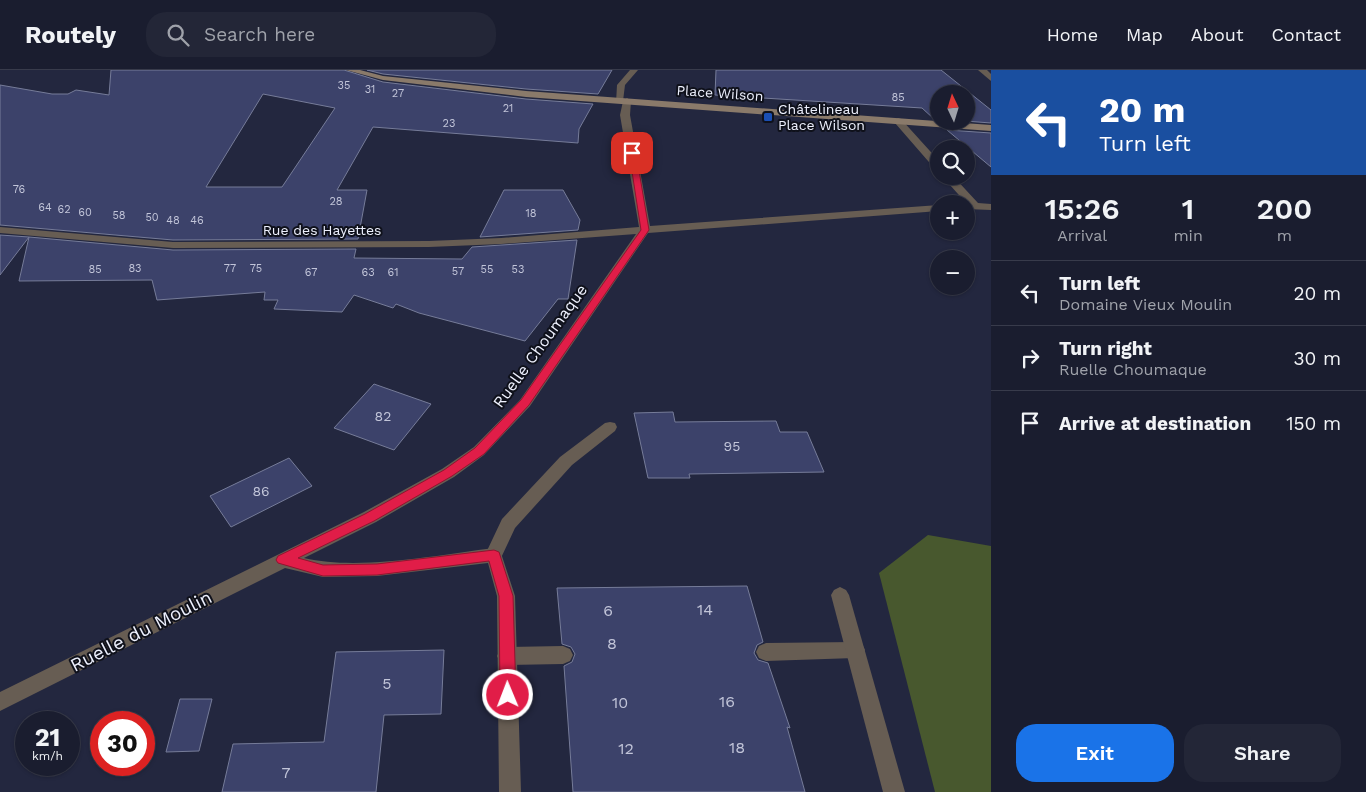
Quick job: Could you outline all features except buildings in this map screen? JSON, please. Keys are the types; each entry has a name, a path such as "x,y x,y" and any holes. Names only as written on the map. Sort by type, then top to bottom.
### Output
{"street":[{"name":"Place Wilson","path":"350,70 384,78 507,92 991,128"},
{"path":"634,70 621,84 645,230 930,209"},
{"path":"982,70 991,79"},
{"path":"898,121 930,157"},
{"path":"954,185 962,195"},
{"path":"975,206 991,207"},
{"name":"Rue des Hayettes","path":"0,230 174,244 235,246 438,244 645,230"},
{"name":"Ruelle Choumaque","path":"283,560 370,518 448,473 480,451 525,403 645,230"},
{"path":"510,792 506,596 494,555 508,524 566,461 610,427"},
{"path":"283,560 323,570 377,569 494,555"},
{"name":"Ruelle du Moulin","path":"0,702 283,560"},
{"path":"840,595 894,792"},
{"path":"766,652 855,650"},
{"path":"507,656 563,655"}],"green space":[{"path":"928,535 991,546 991,792 935,792 879,573"}],"place":[{"name":"Châtelineau Place Wilson","path":"768,117"}],"route":[{"path":"508,695 506,596 494,555 377,569 323,570 283,560 370,518 448,473 480,451 525,403 645,230 632,153"}]}
